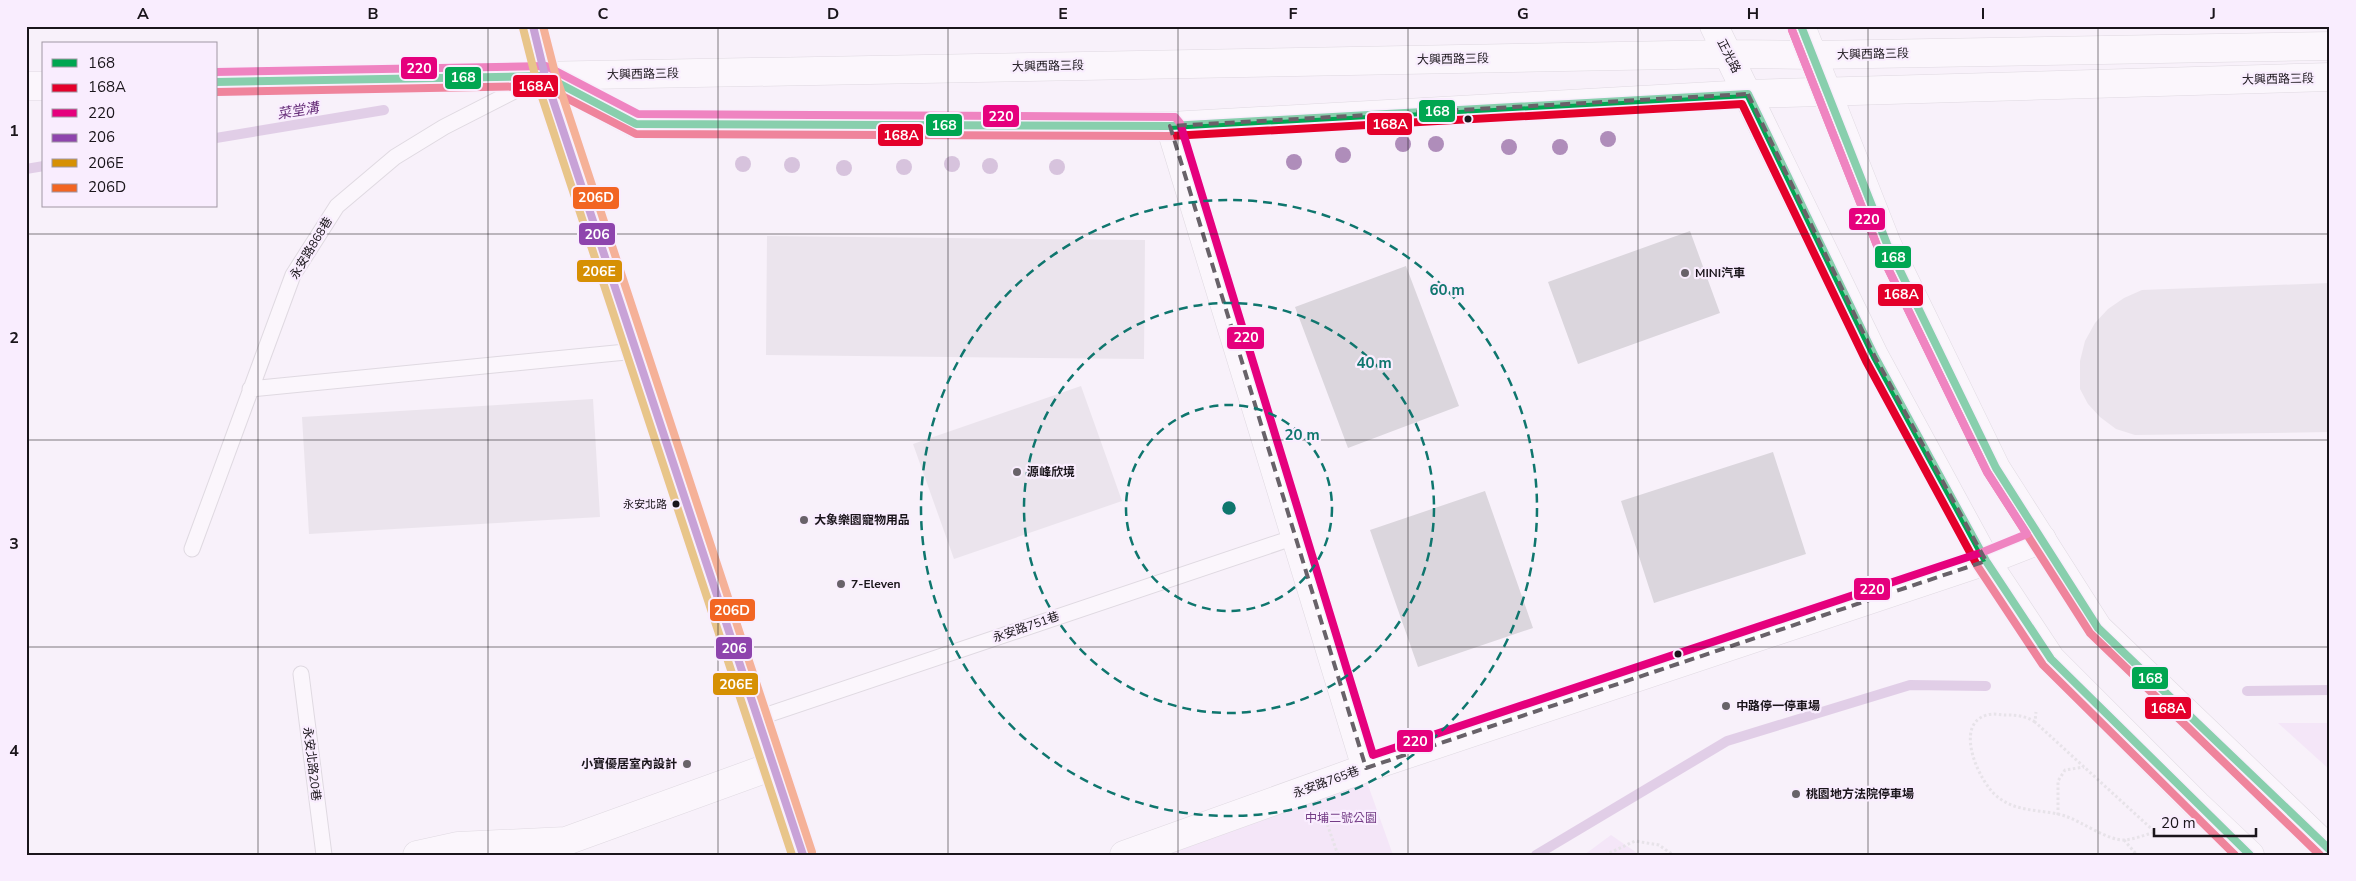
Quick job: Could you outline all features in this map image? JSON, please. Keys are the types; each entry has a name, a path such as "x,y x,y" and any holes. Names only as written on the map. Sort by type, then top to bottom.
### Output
{"street":[{"path":"532,26 545,76 803,855"},
{"name":"正光路","path":"1714,26 1875,357 1986,561 2051,659 2197,805 2250,855"},
{"path":"1801,26 1886,244 1996,468 2098,628 2330,850"},
{"name":"大興西路三段","path":"545,76 1728,54 1813,55 2330,46"},
{"path":"218,82 545,76"},
{"name":"大興西路三段","path":"545,76 636,124 1170,126 1827,90 2330,77"},
{"path":"26,86 42,86"},
{"path":"1170,126 1366,768"},
{"name":"永安路765巷","path":"1124,855 1366,768 1986,561 2042,539"},
{"path":"417,855 566,841 773,766"}],"lane":[{"name":"永安路868巷","path":"192,550 293,275 337,206 395,157 444,126 545,76"},
{"path":"250,389 636,351"},
{"name":"永安路751巷","path":"758,718 1295,537"},
{"name":"永安北路20巷","path":"301,674 324,855"}],"path":[{"path":"2035,722 2036,712"},
{"path":"2124,840 2155,832 2035,722 2020,716 1987,715 1975,723 1971,731 1970,748 1980,775 1998,798 2016,808 2058,815 2124,840 2137,855"},
{"path":"2058,815 2058,781 2066,770 2084,767"},
{"path":"1322,810 1338,855"},
{"path":"1605,855 1635,842 1659,845 1673,855"}],"highlighted area":[{"path":"1748,94 1875,357 1986,561 1366,768 1170,126"}],"green space":[{"path":"2278,723 2330,723 2330,770"},
{"name":"中埔二號公園","path":"1363,771 1393,855 1133,855"},
{"path":"1611,835 1640,855 1584,855"}],"building":[{"path":"1690,231 1720,313 1578,364 1548,282"},
{"path":"767,236 1145,240 1144,359 766,355"},
{"path":"1406,266 1459,406 1348,448 1295,307"},
{"path":"2330,283 2330,432 2135,435 2116,429 2100,417 2088,404 2080,389 2080,361 2085,341 2095,323 2108,309 2124,298 2142,290"},
{"name":"源峰欣境","path":"1081,386 1122,501 954,559 913,444"},
{"path":"593,399 600,517 309,534 302,417"},
{"path":"1773,452 1806,554 1654,603 1621,501"},
{"path":"1485,491 1533,628 1418,667 1370,530"}],"waterway":[{"name":"菜堂溝","path":"218,138 384,110"},
{"name":"菜堂溝","path":"26,169 42,166"},
{"path":"1536,855 1727,741 1910,685 1986,686"},
{"path":"2247,691 2330,690"}],"transit line":[{"name":"206","path":"533,26 545,76 803,855"},
{"name":"206D","path":"543,26 555,73 812,852"},
{"name":"168","path":"1801,26 1887,244 1996,468 2098,628 2330,850"},
{"name":"206E","path":"523,28 536,79 792,855"},
{"name":"168A","path":"1792,30 1878,248 1987,472 2090,633 2320,855"},
{"name":"220","path":"218,72 546,66 638,114 1175,117 1180,123 1373,755 1983,552 2027,534 1987,472 1878,248 1792,30"},
{"name":"168","path":"218,82 545,76 636,124 1170,126 1748,94 1875,357 1986,561 2051,659 2250,855"},
{"name":"168A","path":"218,92 543,86 636,134 1171,136 1742,104 1866,361 1978,567 2043,665 2235,855"}],"place":[{"name":"MINI汽車","path":"1685,273"},
{"name":"源峰欣境","path":"1017,472"},
{"name":"永安北路","path":"676,504"},
{"name":"大象樂園寵物用品","path":"804,520"},
{"name":"7-Eleven","path":"841,584"},
{"name":"中路停一停車場","path":"1726,706"},
{"name":"小寶優居室內設計","path":"687,764"},
{"name":"桃園地方法院停車場","path":"1796,794"}]}
